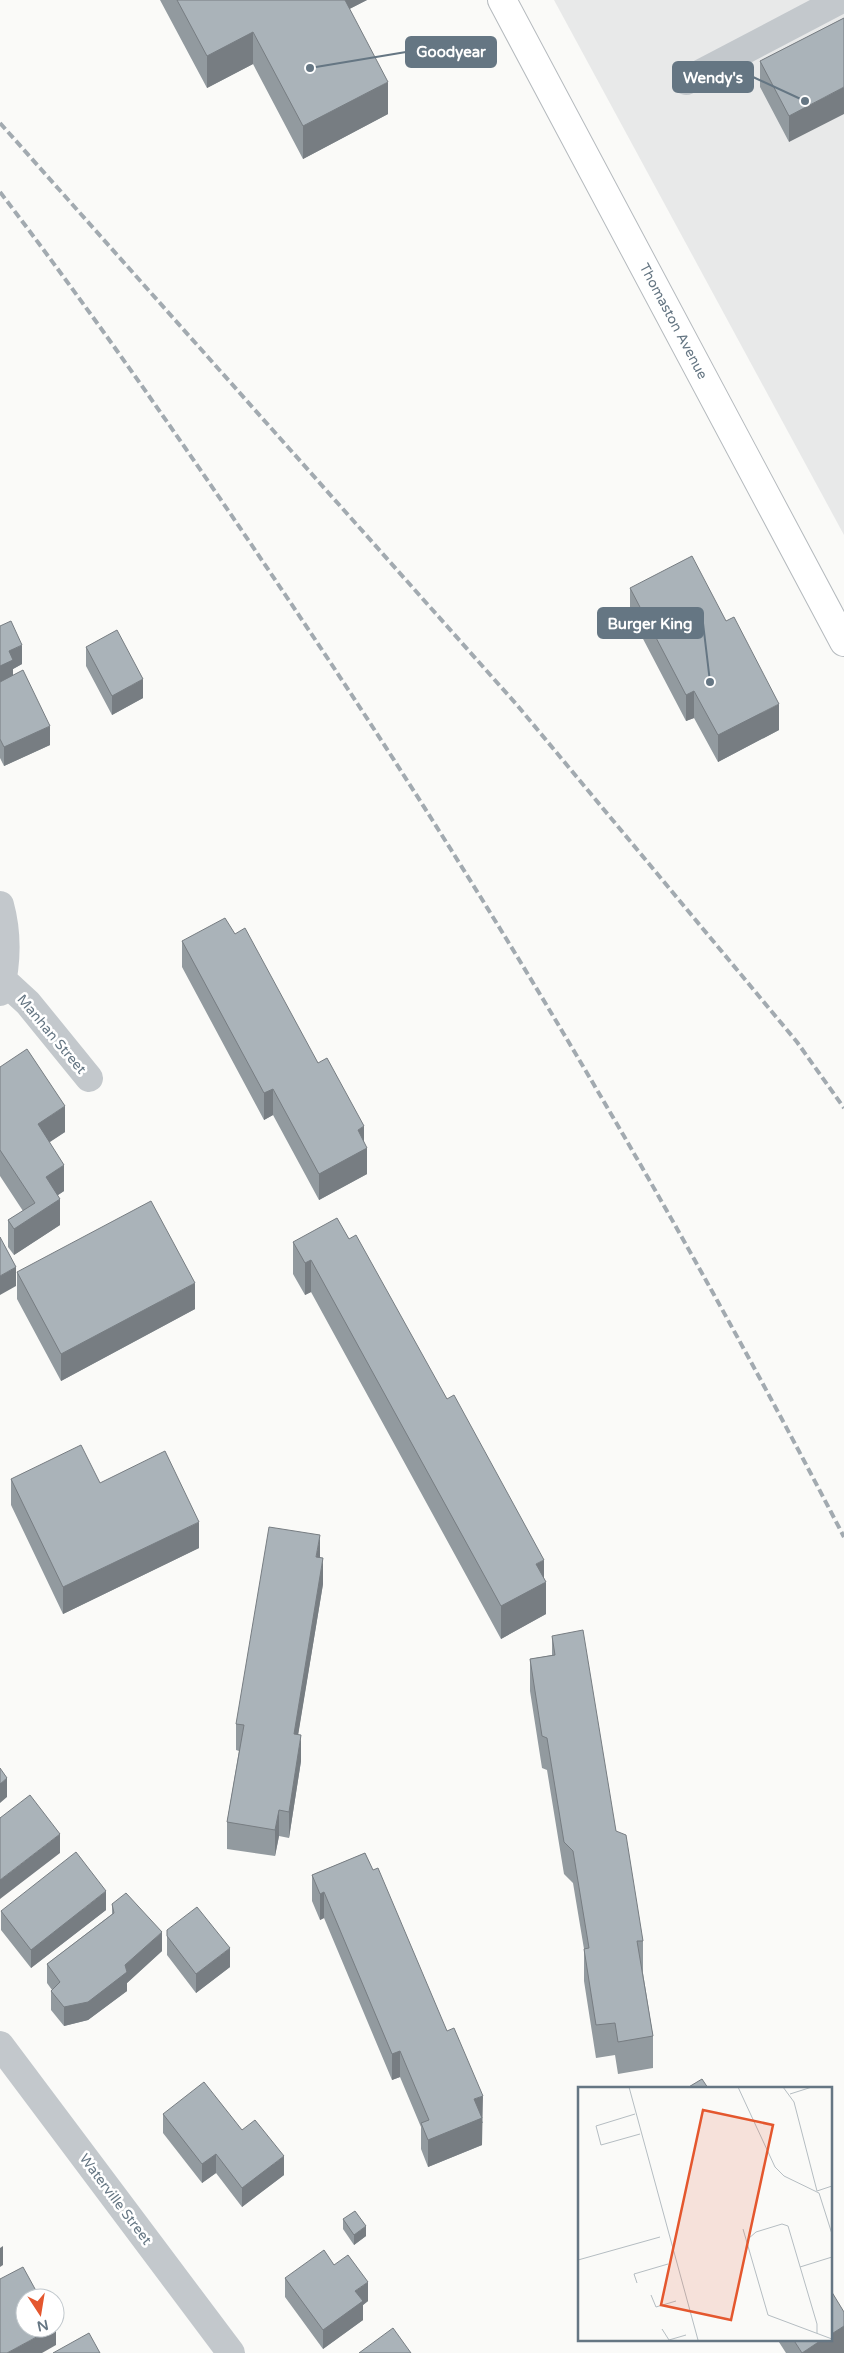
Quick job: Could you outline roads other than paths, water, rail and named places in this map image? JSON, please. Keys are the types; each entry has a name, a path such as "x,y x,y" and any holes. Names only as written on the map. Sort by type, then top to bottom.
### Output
{"main road":[{"name":"Thomaston Avenue","path":"502,0 844,642"}],"street":[{"path":"686,81 840,0"},
{"name":"Manhan Street","path":"0,905 6,944 2,986 28,1004 89,1078"},
{"name":"Waterville Street","path":"0,2045 231,2353"}],"railway":[{"path":"0,123 517,705 797,1042 844,1108"},
{"path":"0,192 110,341 217,493 362,710 436,825 508,941 647,1177 715,1296 844,1537"}],"place":[{"name":"Goodyear","path":"310,68"},
{"name":"Wendy's","path":"805,101"},
{"name":"Burger King","path":"710,682"}]}
